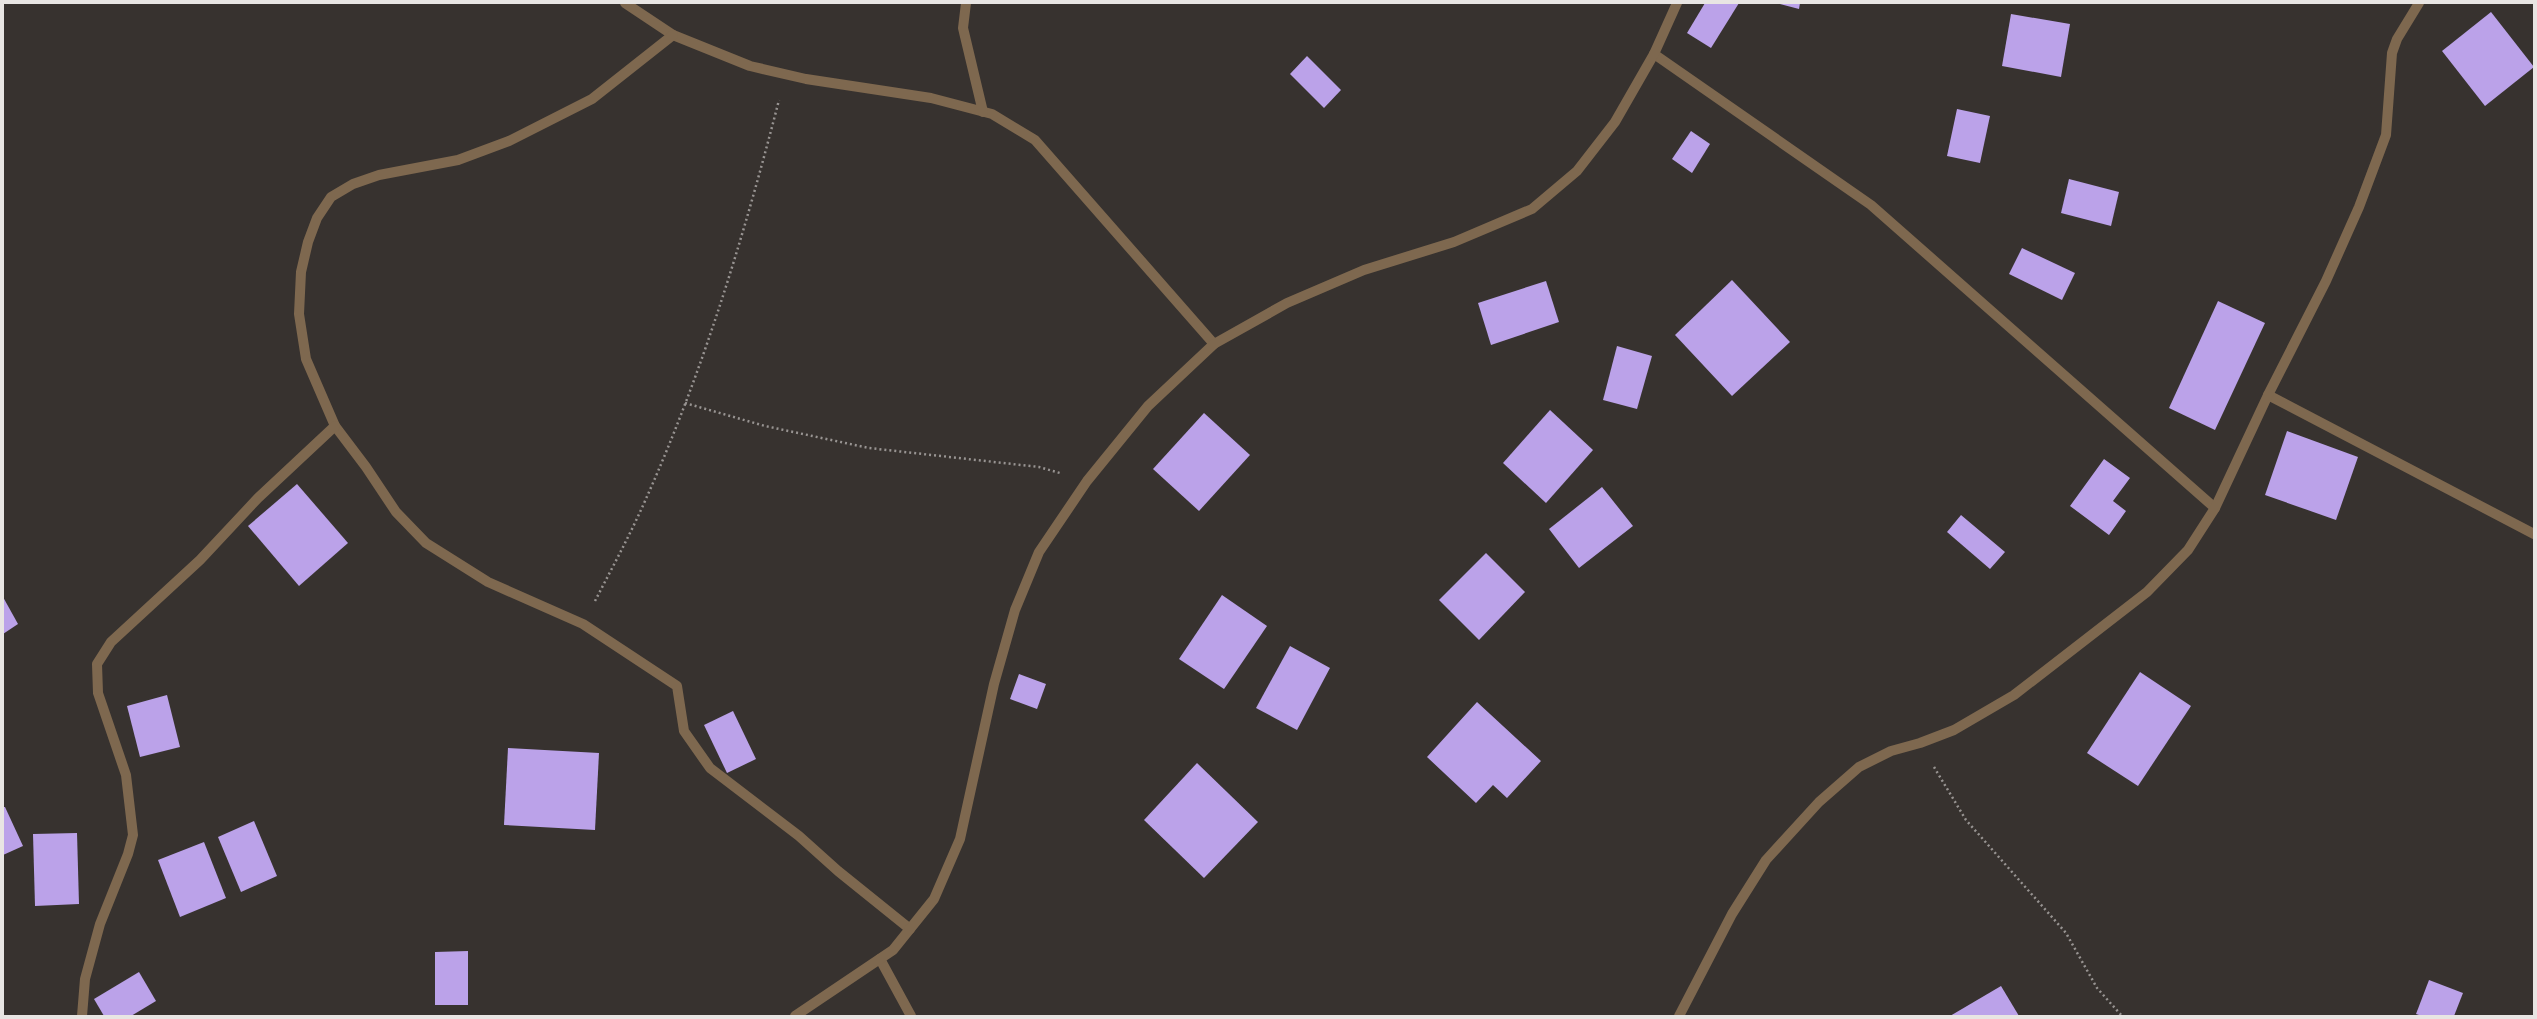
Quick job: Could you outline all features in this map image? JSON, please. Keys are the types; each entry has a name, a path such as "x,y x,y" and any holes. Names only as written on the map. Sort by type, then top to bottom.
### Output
{"street":[{"path":"625,3 673,35 750,66 878,92 931,98 992,114 1035,140 1100,216 1214,344"},
{"path":"966,3 963,28 983,112"},
{"path":"794,1016 893,950 934,899 960,839 994,684 1015,610 1039,552 1087,481 1148,406 1214,344 1286,303 1364,270 1454,242 1532,209 1577,171 1615,122 1654,54 1677,3"},
{"path":"1679,1016 1732,914 1766,860 1819,802 1859,767 1891,751 1920,743 1954,730 2014,695 2147,592 2188,550 2215,508 2268,395 2326,281 2376,166 2386,135 2390,116 2390,69 2392,53 2397,39 2419,3"},
{"path":"673,35 592,99 509,140 458,160 379,175 353,184 331,197 317,218 308,242 301,272 299,314 306,359 334,426 366,467 396,512 426,543 488,582 583,624 677,686 684,731 710,768 799,836 838,871 910,929"},
{"path":"1654,54 1871,205 2215,508"},
{"path":"2268,395 2534,534"},
{"path":"82,1016 85,979 100,924 128,854 133,835 126,775 98,693 97,664 111,642 200,560 258,498 334,426"},
{"path":"880,959 911,1016"}],"path":[{"path":"583,624 645,502 685,403 752,205 786,74"},
{"path":"685,403 765,426 854,446 1039,467 1087,481"},
{"path":"1920,743 1966,820 2066,933 2097,988 2122,1016"}],"building":[{"path":"1705,3 1739,3 1711,48 1687,33"},
{"path":"1776,3 1800,3 1799,9"},
{"path":"2491,12 2534,67 2485,106 2442,51"},
{"path":"2011,14 2070,24 2061,77 2002,66"},
{"path":"1307,56 1341,90 1324,108 1290,74"},
{"path":"1957,109 1990,116 1980,163 1947,156"},
{"path":"1691,131 1710,144 1692,173 1672,159"},
{"path":"2069,179 2119,192 2111,226 2061,213"},
{"path":"2022,248 2075,273 2062,300 2009,274"},
{"path":"1732,280 1790,342 1732,396 1675,335"},
{"path":"1546,281 1559,322 1491,345 1478,303"},
{"path":"2218,301 2265,323 2215,430 2169,408"},
{"path":"1617,346 1652,356 1637,409 1603,400"},
{"path":"1550,410 1593,450 1546,503 1503,463"},
{"path":"1204,413 1250,455 1199,511 1153,469"},
{"path":"2287,431 2358,457 2336,520 2265,495"},
{"path":"2104,459 2130,478 2113,501 2126,511 2109,535 2070,506"},
{"path":"297,484 348,543 299,586 248,526"},
{"path":"1602,487 1633,526 1579,568 1549,529"},
{"path":"1961,515 2005,552 1990,569 1947,532"},
{"path":"1486,553 1525,592 1479,640 1439,600"},
{"path":"1222,595 1267,626 1224,689 1179,659"},
{"path":"3,597 18,624 3,634"},
{"path":"1290,646 1330,668 1297,730 1256,708"},
{"path":"2140,672 2191,706 2138,786 2087,753"},
{"path":"1019,674 1046,684 1037,709 1010,699"},
{"path":"167,695 180,747 140,757 127,706"},
{"path":"1477,702 1541,761 1507,798 1493,785 1476,803 1427,757"},
{"path":"733,711 756,759 727,773 704,725"},
{"path":"508,748 599,753 595,830 504,825"},
{"path":"1197,763 1258,822 1204,878 1144,820"},
{"path":"3,807 5,807 23,846 3,855"},
{"path":"254,821 277,876 241,892 218,837"},
{"path":"77,833 79,904 35,906 33,834"},
{"path":"204,842 226,898 180,917 158,860"},
{"path":"468,951 468,1005 435,1005 435,952"},
{"path":"139,972 156,1001 131,1016 104,1016 94,999"},
{"path":"2429,980 2463,993 2454,1016 2422,1016 2416,1014"},
{"path":"2001,986 2019,1016 1950,1016"}]}
